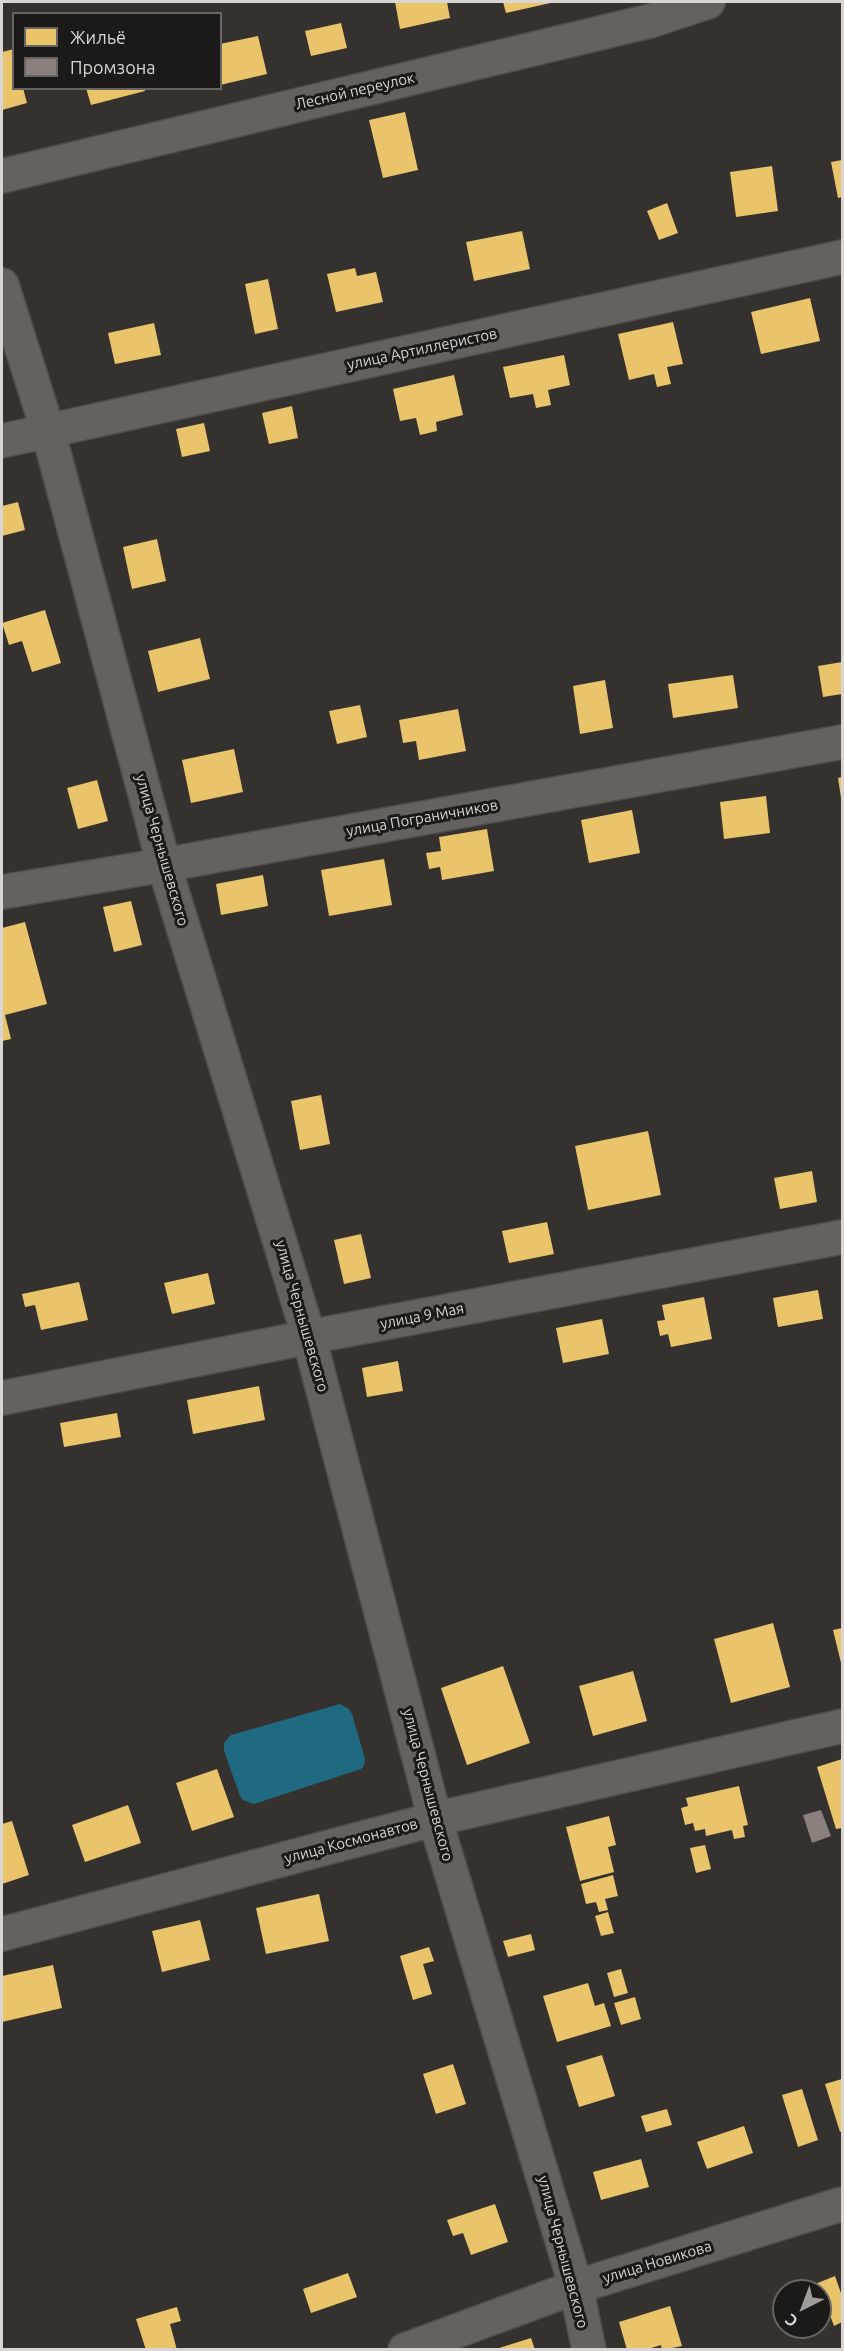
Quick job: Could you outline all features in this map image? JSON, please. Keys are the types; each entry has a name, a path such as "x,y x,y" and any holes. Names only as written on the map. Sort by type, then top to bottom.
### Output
{"street":[{"name":"Лесной переулок","path":"2,176 650,21 708,2"},
{"name":"улица Артиллеристов","path":"2,441 843,257"},
{"name":"улица Чернышевского","path":"2,285 48,431 164,865 309,1337 435,1819 576,2287 589,2349"},
{"name":"улица Пограничников","path":"2,892 164,865 843,742"},
{"name":"улица 9 Мая","path":"2,1398 309,1337 843,1237"},
{"name":"улица Космонавтов","path":"2,1934 435,1819 843,1726"},
{"name":"улица Новикова","path":"405,2349 576,2287 843,2204"}],"water":[{"path":"340,1704 349,1709 352,1714 365,1759 361,1769 254,1804 243,1800 224,1751 224,1743 231,1735"}],"building: Жильё":[{"path":"395,2 447,2 450,18 400,29"},
{"path":"503,2 555,2 506,13"},
{"path":"341,23 347,48 311,56 305,31"},
{"path":"258,36 267,74 222,85 222,44"},
{"path":"12,50 12,90 24,90 27,103 2,110 2,52"},
{"path":"87,90 145,91 91,105"},
{"path":"405,112 418,170 383,178 369,120"},
{"path":"842,160 842,197 838,198 831,162"},
{"path":"772,166 778,211 736,217 730,172"},
{"path":"667,203 678,233 659,240 647,211"},
{"path":"522,231 530,269 474,281 466,242"},
{"path":"355,268 357,276 376,272 383,302 336,312 327,274"},
{"path":"268,279 278,329 255,334 245,284"},
{"path":"810,298 820,341 761,354 751,312"},
{"path":"673,322 683,364 667,367 671,384 657,387 654,374 629,380 618,334"},
{"path":"154,323 161,355 115,364 108,333"},
{"path":"564,355 570,385 548,390 551,405 536,408 533,394 510,398 503,367"},
{"path":"454,375 463,415 436,422 437,431 420,435 416,418 400,421 393,389"},
{"path":"292,406 298,438 269,444 262,413"},
{"path":"204,423 210,451 182,457 176,429"},
{"path":"18,502 25,530 2,536 2,506"},
{"path":"157,539 166,581 132,589 123,547"},
{"path":"45,610 61,663 32,672 22,641 9,645 2,623"},
{"path":"200,638 210,679 158,692 148,651"},
{"path":"842,662 842,694 823,697 818,666"},
{"path":"733,675 738,708 673,718 668,684"},
{"path":"605,680 613,728 580,734 573,686"},
{"path":"360,705 367,737 337,744 329,711"},
{"path":"458,709 466,751 419,760 416,741 403,743 399,720"},
{"path":"234,749 243,792 191,803 182,760"},
{"path":"842,777 842,798 841,798 838,778"},
{"path":"97,780 108,821 78,829 67,788"},
{"path":"766,796 770,833 724,839 720,802"},
{"path":"632,810 640,853 589,863 581,820"},
{"path":"487,829 494,871 442,880 440,867 429,869 426,853 441,851 439,837"},
{"path":"384,859 392,905 329,916 321,870"},
{"path":"263,875 268,906 221,915 216,884"},
{"path":"131,901 142,945 114,952 103,907"},
{"path":"25,922 47,1004 5,1015 11,1039 2,1041 2,928"},
{"path":"321,1095 330,1144 300,1150 291,1101"},
{"path":"648,1131 661,1195 588,1210 575,1146"},
{"path":"812,1171 817,1202 780,1209 774,1178"},
{"path":"547,1222 554,1254 509,1263 502,1231"},
{"path":"361,1234 371,1278 344,1284 334,1240"},
{"path":"208,1273 215,1304 172,1314 164,1283"},
{"path":"79,1282 88,1320 41,1330 35,1305 25,1307 22,1294"},
{"path":"818,1290 823,1319 778,1327 773,1298"},
{"path":"704,1297 712,1339 671,1347 668,1334 660,1336 657,1321 665,1320 662,1305"},
{"path":"602,1319 609,1354 563,1363 556,1328"},
{"path":"398,1361 403,1391 367,1397 362,1368"},
{"path":"259,1386 265,1420 193,1434 187,1400"},
{"path":"117,1413 121,1437 64,1447 60,1423"},
{"path":"773,1623 790,1687 731,1703 714,1639"},
{"path":"842,1628 842,1667 833,1630"},
{"path":"503,1666 530,1743 467,1765 441,1688"},
{"path":"633,1671 647,1721 593,1736 579,1686"},
{"path":"842,1759 842,1828 836,1829 817,1767"},
{"path":"217,1769 234,1817 192,1831 176,1783"},
{"path":"739,1786 748,1825 743,1826 745,1837 734,1839 732,1830 706,1836 705,1829 695,1831 693,1823 685,1825 681,1808 688,1806 686,1798"},
{"path":"128,1805 141,1843 85,1862 72,1825"},
{"path":"609,1816 616,1845 608,1847 614,1872 580,1881 566,1827"},
{"path":"12,1821 29,1875 2,1884 2,1824"},
{"path":"705,1845 711,1869 696,1873 690,1848"},
{"path":"613,1875 618,1896 605,1899 608,1910 599,1912 596,1902 586,1904 581,1884"},
{"path":"319,1894 329,1941 266,1954 256,1908"},
{"path":"608,1912 614,1933 601,1936 595,1916"},
{"path":"200,1920 210,1960 162,1972 152,1931"},
{"path":"531,1934 535,1950 508,1957 503,1941"},
{"path":"429,1947 434,1961 423,1964 432,1994 413,2000 400,1956"},
{"path":"53,1965 62,2008 2,2022 2,1976"},
{"path":"621,1969 628,1993 614,1997 607,1973"},
{"path":"588,1983 595,2006 604,2003 611,2026 557,2042 543,1996"},
{"path":"635,1997 641,2019 621,2025 614,2003"},
{"path":"602,2055 615,2096 579,2107 566,2066"},
{"path":"453,2064 466,2104 436,2114 423,2074"},
{"path":"842,2079 842,2131 840,2132 825,2084"},
{"path":"802,2089 818,2140 798,2147 782,2095"},
{"path":"667,2109 672,2125 646,2132 641,2116"},
{"path":"744,2126 753,2153 707,2169 697,2142"},
{"path":"641,2159 649,2187 601,2200 593,2172"},
{"path":"495,2204 508,2242 471,2255 463,2233 453,2236 447,2220"},
{"path":"348,2273 357,2297 311,2313 303,2289"},
{"path":"835,2276 842,2296 842,2322 834,2326 832,2279 828,2279"},
{"path":"670,2306 682,2346 662,2350 661,2345 645,2350 627,2350 619,2322"},
{"path":"177,2307 181,2321 170,2324 177,2350 146,2350 136,2319"},
{"path":"531,2338 535,2350 496,2350 496,2349"}],"building: Промзона":[{"path":"821,1810 831,1836 812,1843 803,1815"}]}
